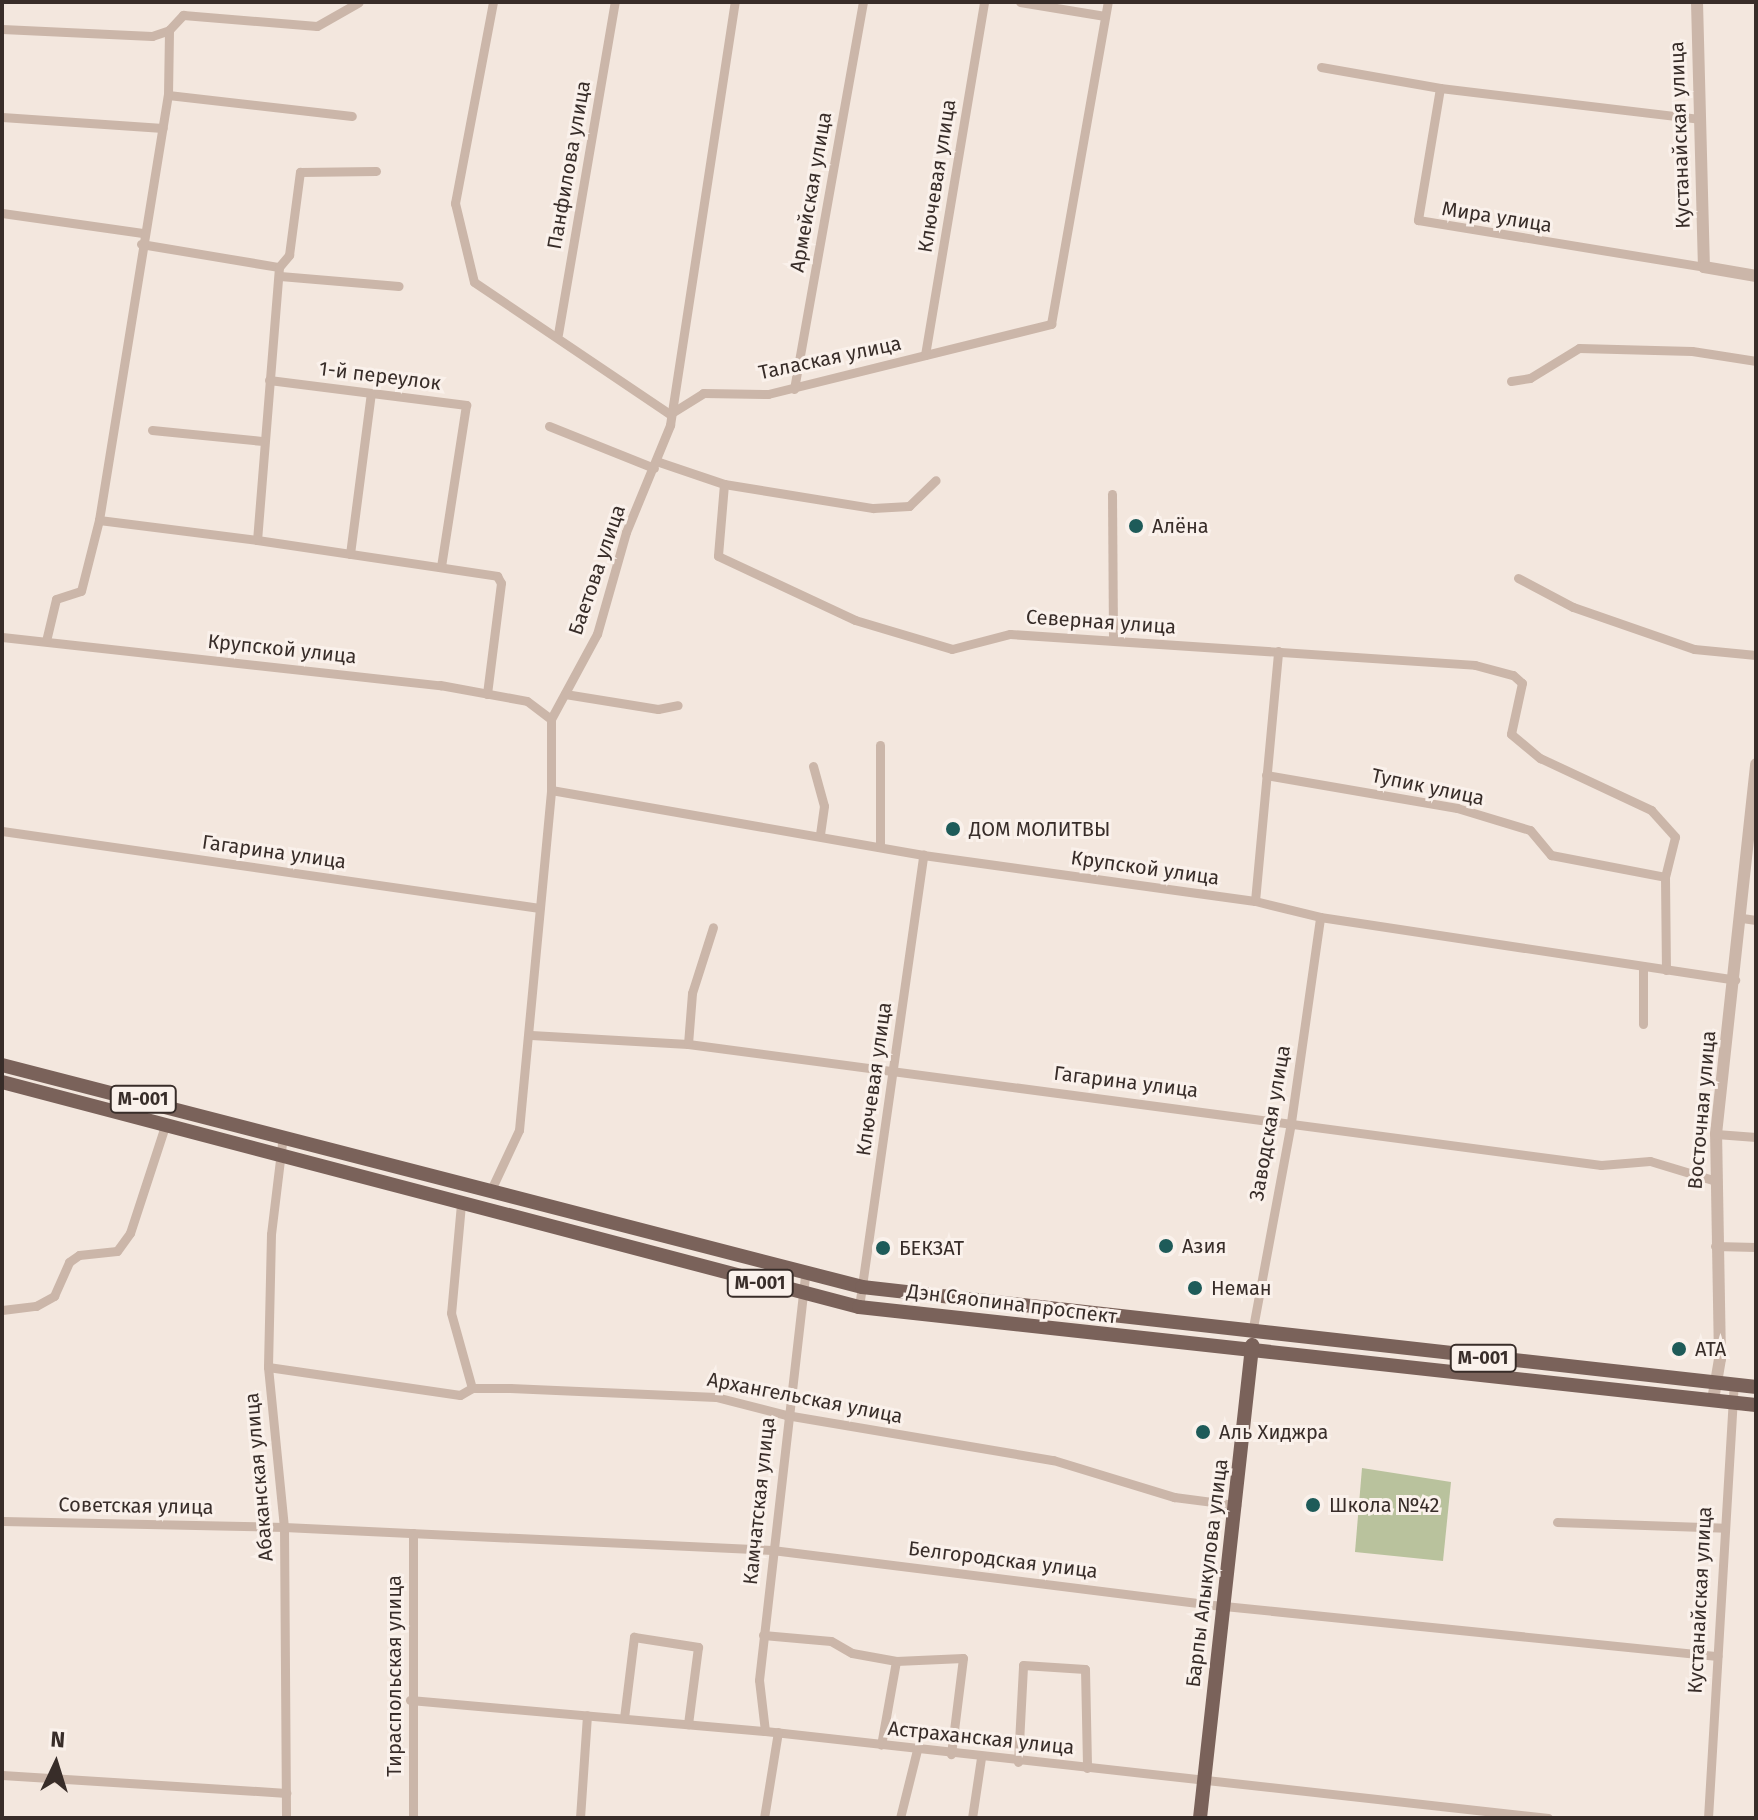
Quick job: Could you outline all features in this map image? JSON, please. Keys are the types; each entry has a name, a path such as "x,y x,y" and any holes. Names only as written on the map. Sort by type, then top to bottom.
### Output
{"main road":[{"name":"M-001","path":"2,1065 283,1135"},
{"name":"M-001","path":"2,1082 281,1153"},
{"name":"Дэн Сяопина проспект","path":"283,1135 805,1275 862,1287 1756,1387"},
{"name":"Дэн Сяопина проспект","path":"281,1153 461,1204 859,1307 1251,1353 1756,1405"},
{"name":"Барпы Алыкулова улица","path":"1200,1818 1236,1505 1252,1333"}],"street":[{"path":"2,29 152,36 169,30 183,15 317,26 359,2"},
{"path":"493,2 455,203 474,282 558,334 670,414"},
{"name":"Панфилова улица","path":"558,334 615,2"},
{"name":"Баетова улица","path":"490,1192 519,1130 531,1035 551,790 551,719 597,634 626,532 656,465 670,414 735,2"},
{"name":"Армейская улица","path":"794,389 863,2"},
{"name":"Ключевая улица","path":"925,355 984,2"},
{"path":"1020,2 1105,16"},
{"name":"Талаская улица","path":"670,414 703,393 794,389 1051,324 1108,2"},
{"name":"Кустанайская улица","path":"1697,2 1704,267"},
{"path":"46,641 56,599 81,591 99,520 142,238 168,95 169,30"},
{"path":"1321,67 1440,88 1699,119"},
{"name":"Мира улица","path":"1440,88 1418,220 1704,267"},
{"path":"168,95 352,116"},
{"path":"2,117 163,128"},
{"path":"257,540 263,441 280,271 289,255 300,172 376,171"},
{"path":"2,213 142,238 280,271 399,286"},
{"path":"1704,267 1756,276"},
{"path":"1511,381 1530,378 1579,348 1692,351 1756,361"},
{"name":"1-й переулок","path":"269,380 466,405 441,567"},
{"path":"350,554 371,393"},
{"path":"549,426 656,465 724,484 873,508 909,506 936,480"},
{"path":"152,430 263,441"},
{"name":"Северная улица","path":"724,484 718,556 855,620 952,649 1010,634 1475,665 1513,675 1522,683 1511,734 1540,758 1651,810 1675,837 1665,877"},
{"path":"1112,494 1113,640"},
{"path":"99,520 497,576 501,583 487,694"},
{"path":"1518,578 1573,607 1694,649 1756,655"},
{"name":"Крупской улица","path":"2,637 487,694 527,701 551,719"},
{"path":"1255,901 1278,651"},
{"path":"565,694 658,709 678,705"},
{"path":"880,745 880,847"},
{"path":"1749,919 1756,764"},
{"path":"813,766 824,806 820,836"},
{"name":"Тупик улица","path":"1266,775 1457,808 1530,830 1551,855 1665,877"},
{"name":"Крупской улица","path":"551,790 923,855 1255,901 1320,917 1735,980"},
{"name":"Гагарина улица","path":"2,831 540,908"},
{"name":"Ключевая улица","path":"859,1307 895,1070 923,855"},
{"path":"1665,877 1666,970"},
{"name":"Заводская улица","path":"1252,1333 1291,1122 1320,917"},
{"name":"Восточная улица","path":"1713,1400 1720,1359 1713,1180 1716,1134 1735,980 1749,919"},
{"path":"688,1044 692,993 713,927"},
{"path":"1643,966 1643,1024"},
{"name":"Гагарина улица","path":"531,1035 688,1044 1601,1165 1650,1161 1713,1180"},
{"path":"2,1310 36,1306 54,1296 69,1262 79,1255 117,1251 130,1233 166,1123"},
{"path":"1716,1134 1756,1137"},
{"name":"Абаканская улица","path":"283,1135 271,1234 268,1367 284,1527 286,1818"},
{"path":"461,1204 451,1313 472,1388"},
{"path":"1715,1246 1756,1247"},
{"name":"Камчатская улица","path":"765,1731 759,1680 786,1415 805,1275"},
{"name":"Архангельская улица","path":"268,1367 460,1395 472,1388 716,1397 786,1415 1053,1460 1174,1497 1236,1505"},
{"name":"Кустанайская улица","path":"1708,1818 1734,1385"},
{"name":"Советская улица","path":"2,1521 284,1527"},
{"path":"1557,1522 1725,1528"},
{"name":"Белгородская улица","path":"284,1527 772,1550 1224,1606 1717,1656"},
{"name":"Тираспольская улица","path":"413,1533 410,1700 413,1818"},
{"path":"763,1635 831,1641 852,1653 896,1661 963,1658 951,1754"},
{"path":"624,1718 634,1637 698,1647 688,1724"},
{"path":"881,1745 896,1661"},
{"path":"1018,1762 1023,1665 1085,1669 1087,1768"},
{"name":"Астраханская улица","path":"410,1700 778,1732 981,1758 1548,1818"},
{"path":"580,1818 587,1715"},
{"path":"764,1818 778,1732"},
{"path":"900,1818 917,1750"},
{"path":"972,1818 981,1758"},
{"path":"2,1775 286,1793"}],"green space":[{"path":"1362,1468 1451,1482 1443,1561 1355,1552"}],"place":[{"name":"Алёна","path":"1136,526"},
{"name":"ДОМ МОЛИТВЫ","path":"953,829"},
{"name":"Азия","path":"1166,1246"},
{"name":"БЕКЗАТ","path":"883,1248"},
{"name":"Неман","path":"1195,1288"},
{"name":"АТА","path":"1679,1349"},
{"name":"Аль Хиджра","path":"1203,1432"},
{"name":"Школа №42","path":"1313,1505"}]}
